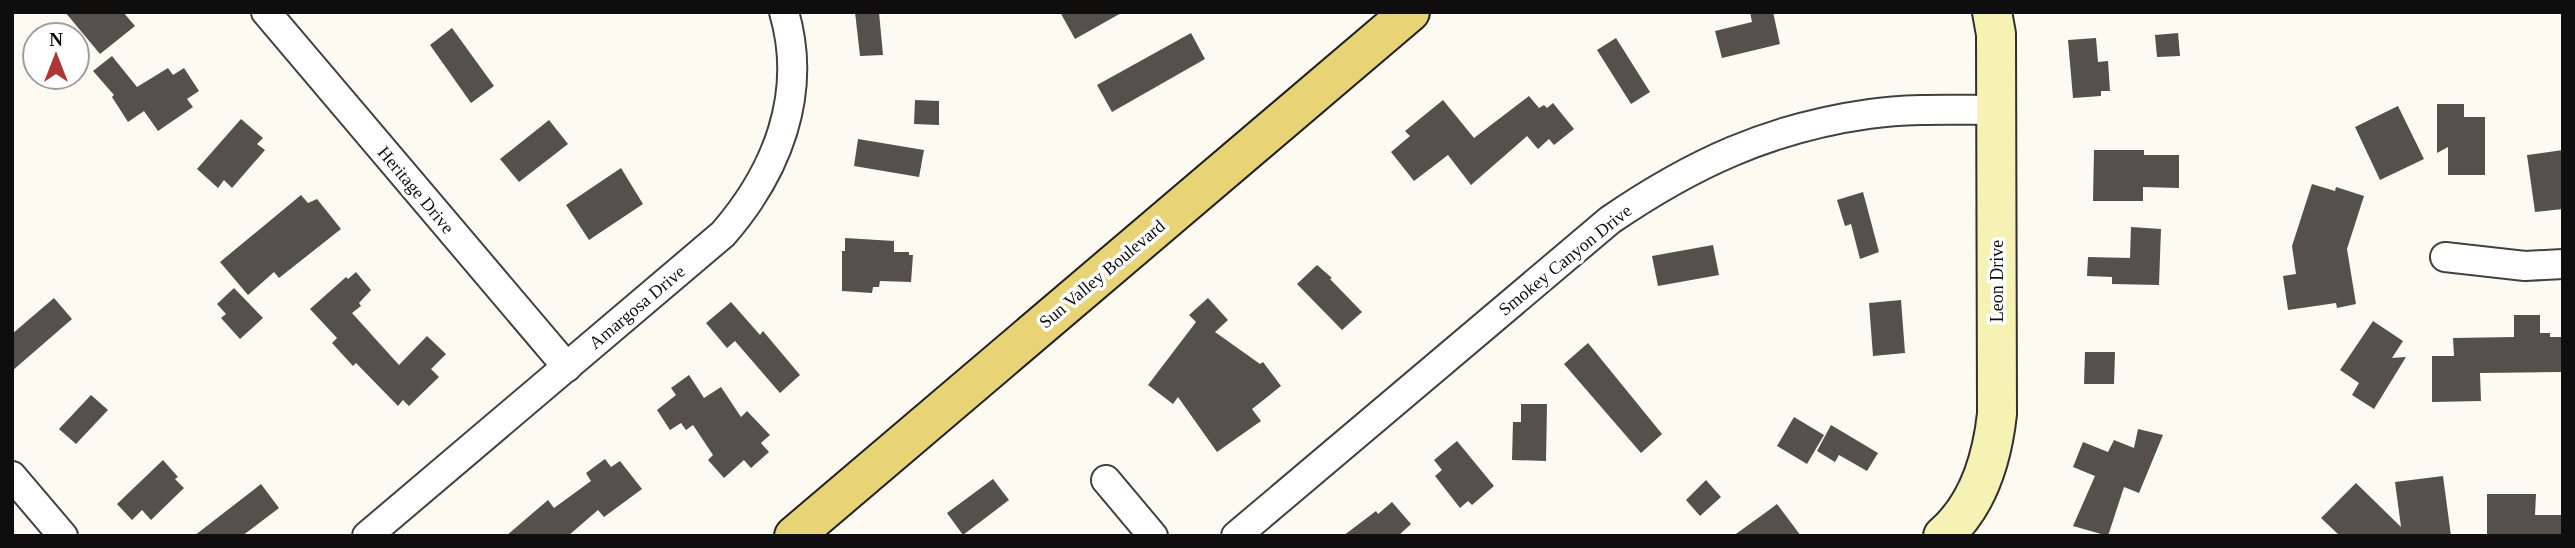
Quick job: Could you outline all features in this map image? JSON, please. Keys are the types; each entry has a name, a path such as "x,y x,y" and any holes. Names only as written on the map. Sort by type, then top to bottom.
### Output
{"main road":[{"name":"Sun Valley Boulevard","path":"794,536 1410,12"}],"street":[{"name":"Heritage Drive","path":"266,12 566,367"},
{"name":"Amargosa Drive","path":"367,536 723,234 745,208 765,177 780,141 789,102 791,62 784,12"},
{"name":"Leon Drive","path":"1943,536 1967,509 1983,480 1993,449 1997,414 1997,110 1996,34 1992,12"},
{"name":"Smokey Canyon Drive","path":"1236,536 1610,220 1658,187 1717,157 1760,140 1812,125 1870,114 1929,110 1997,110"},
{"path":"2445,257 2525,266 2563,264"},
{"path":"12,476 62,536"},
{"path":"1106,480 1153,536"}],"building":[{"path":"65,12 123,12 135,26 100,54 91,43 91,21 72,21"},
{"path":"855,12 879,12 883,55 860,56"},
{"path":"1060,12 1123,12 1075,39"},
{"path":"1750,12 1773,12 1780,44 1722,58 1715,31 1752,22"},
{"path":"452,28 494,86 471,103 430,45"},
{"path":"1191,33 1205,59 1112,112 1097,85"},
{"path":"2178,33 2180,56 2157,57 2155,35"},
{"path":"1616,38 1650,92 1631,104 1597,50"},
{"path":"2096,38 2098,62 2108,61 2110,91 2101,91 2101,96 2073,98 2068,40"},
{"path":"112,56 137,87 168,68 173,75 184,68 199,91 187,99 193,107 158,131 144,111 128,122 112,97 114,95 93,71"},
{"path":"1529,96 1539,108 1544,105 1547,108 1553,103 1574,129 1554,145 1549,139 1538,149 1527,136 1471,185 1448,155 1414,181 1391,152 1410,136 1405,131 1443,100 1474,138"},
{"path":"915,100 939,101 939,125 914,124"},
{"path":"2437,104 2464,104 2464,117 2485,117 2485,175 2448,175 2448,147 2437,153"},
{"path":"2398,106 2424,159 2380,180 2355,127"},
{"path":"241,119 263,138 257,144 265,150 232,188 224,180 218,188 197,169"},
{"path":"549,120 568,144 519,182 500,159"},
{"path":"858,139 924,150 919,177 854,166"},
{"path":"2094,150 2144,150 2144,155 2179,155 2179,188 2143,187 2143,201 2093,201"},
{"path":"2563,150 2563,209 2535,212 2527,155"},
{"path":"621,168 643,204 589,240 566,205"},
{"path":"2312,184 2335,191 2336,187 2364,196 2347,249 2356,304 2337,308 2336,303 2288,310 2283,276 2296,274 2292,246"},
{"path":"1863,192 1879,252 1860,259 1851,224 1845,226 1837,200"},
{"path":"301,195 308,203 317,199 341,229 279,278 274,272 248,295 220,262"},
{"path":"2131,227 2161,229 2159,285 2112,284 2112,277 2087,276 2088,257 2130,258"},
{"path":"845,238 894,241 894,252 909,252 909,255 913,255 911,282 880,281 879,287 873,287 872,293 842,291 842,251 845,251"},
{"path":"1713,245 1719,275 1658,286 1652,256"},
{"path":"1317,265 1362,312 1342,330 1297,284"},
{"path":"356,272 371,290 359,303 361,306 352,313 399,365 427,336 446,354 431,369 439,377 409,406 403,400 398,406 356,363 353,366 332,343 337,338 310,309 346,277 348,279"},
{"path":"234,288 263,318 240,339 221,318 226,314 217,304"},
{"path":"54,298 72,319 12,371 12,334"},
{"path":"1208,298 1228,320 1215,332 1260,364 1263,362 1281,386 1252,409 1261,421 1217,452 1178,397 1173,404 1148,385 1196,322 1189,315"},
{"path":"1901,300 1905,353 1873,356 1869,303"},
{"path":"731,302 760,335 763,331 800,375 780,393 735,341 727,348 706,323"},
{"path":"2514,315 2540,315 2540,333 2550,333 2550,337 2563,337 2563,372 2480,373 2481,401 2432,402 2432,356 2454,356 2453,338 2514,337"},
{"path":"2373,321 2403,341 2392,358 2406,357 2374,409 2352,395 2359,383 2340,370"},
{"path":"1588,343 1662,434 1641,453 1564,364"},
{"path":"2085,352 2115,352 2114,384 2084,384"},
{"path":"689,375 704,398 721,387 741,417 747,411 770,435 761,443 769,452 751,468 744,460 724,478 708,460 713,455 693,425 686,430 681,423 670,430 657,410 676,395 671,388"},
{"path":"91,395 108,410 76,444 59,429"},
{"path":"1521,404 1547,404 1546,461 1512,460 1513,422 1521,422"},
{"path":"1794,417 1824,435 1807,464 1777,446"},
{"path":"1831,425 1878,453 1867,471 1839,455 1835,462 1817,451"},
{"path":"2138,429 2163,435 2139,493 2124,487 2108,536 2073,526 2095,476 2073,467 2083,442 2108,452 2114,440 2134,448"},
{"path":"1457,441 1494,486 1472,505 1468,501 1460,508 1435,476 1442,470 1434,460"},
{"path":"605,459 611,467 620,461 642,489 604,517 598,510 568,536 506,536 548,500 554,508 591,481 586,473"},
{"path":"163,460 184,488 151,520 142,510 132,520 117,504"},
{"path":"2443,476 2451,536 2340,536 2321,518 2356,483 2401,527 2395,482"},
{"path":"993,479 1009,500 963,535 947,513"},
{"path":"1706,480 1721,497 1700,516 1686,500"},
{"path":"261,484 279,508 242,536 194,536"},
{"path":"2487,494 2536,494 2535,515 2563,515 2563,536 2487,536"},
{"path":"1392,502 1411,524 1398,536 1343,536 1376,511 1378,514"},
{"path":"1777,504 1801,536 1733,536 1765,513"}]}
